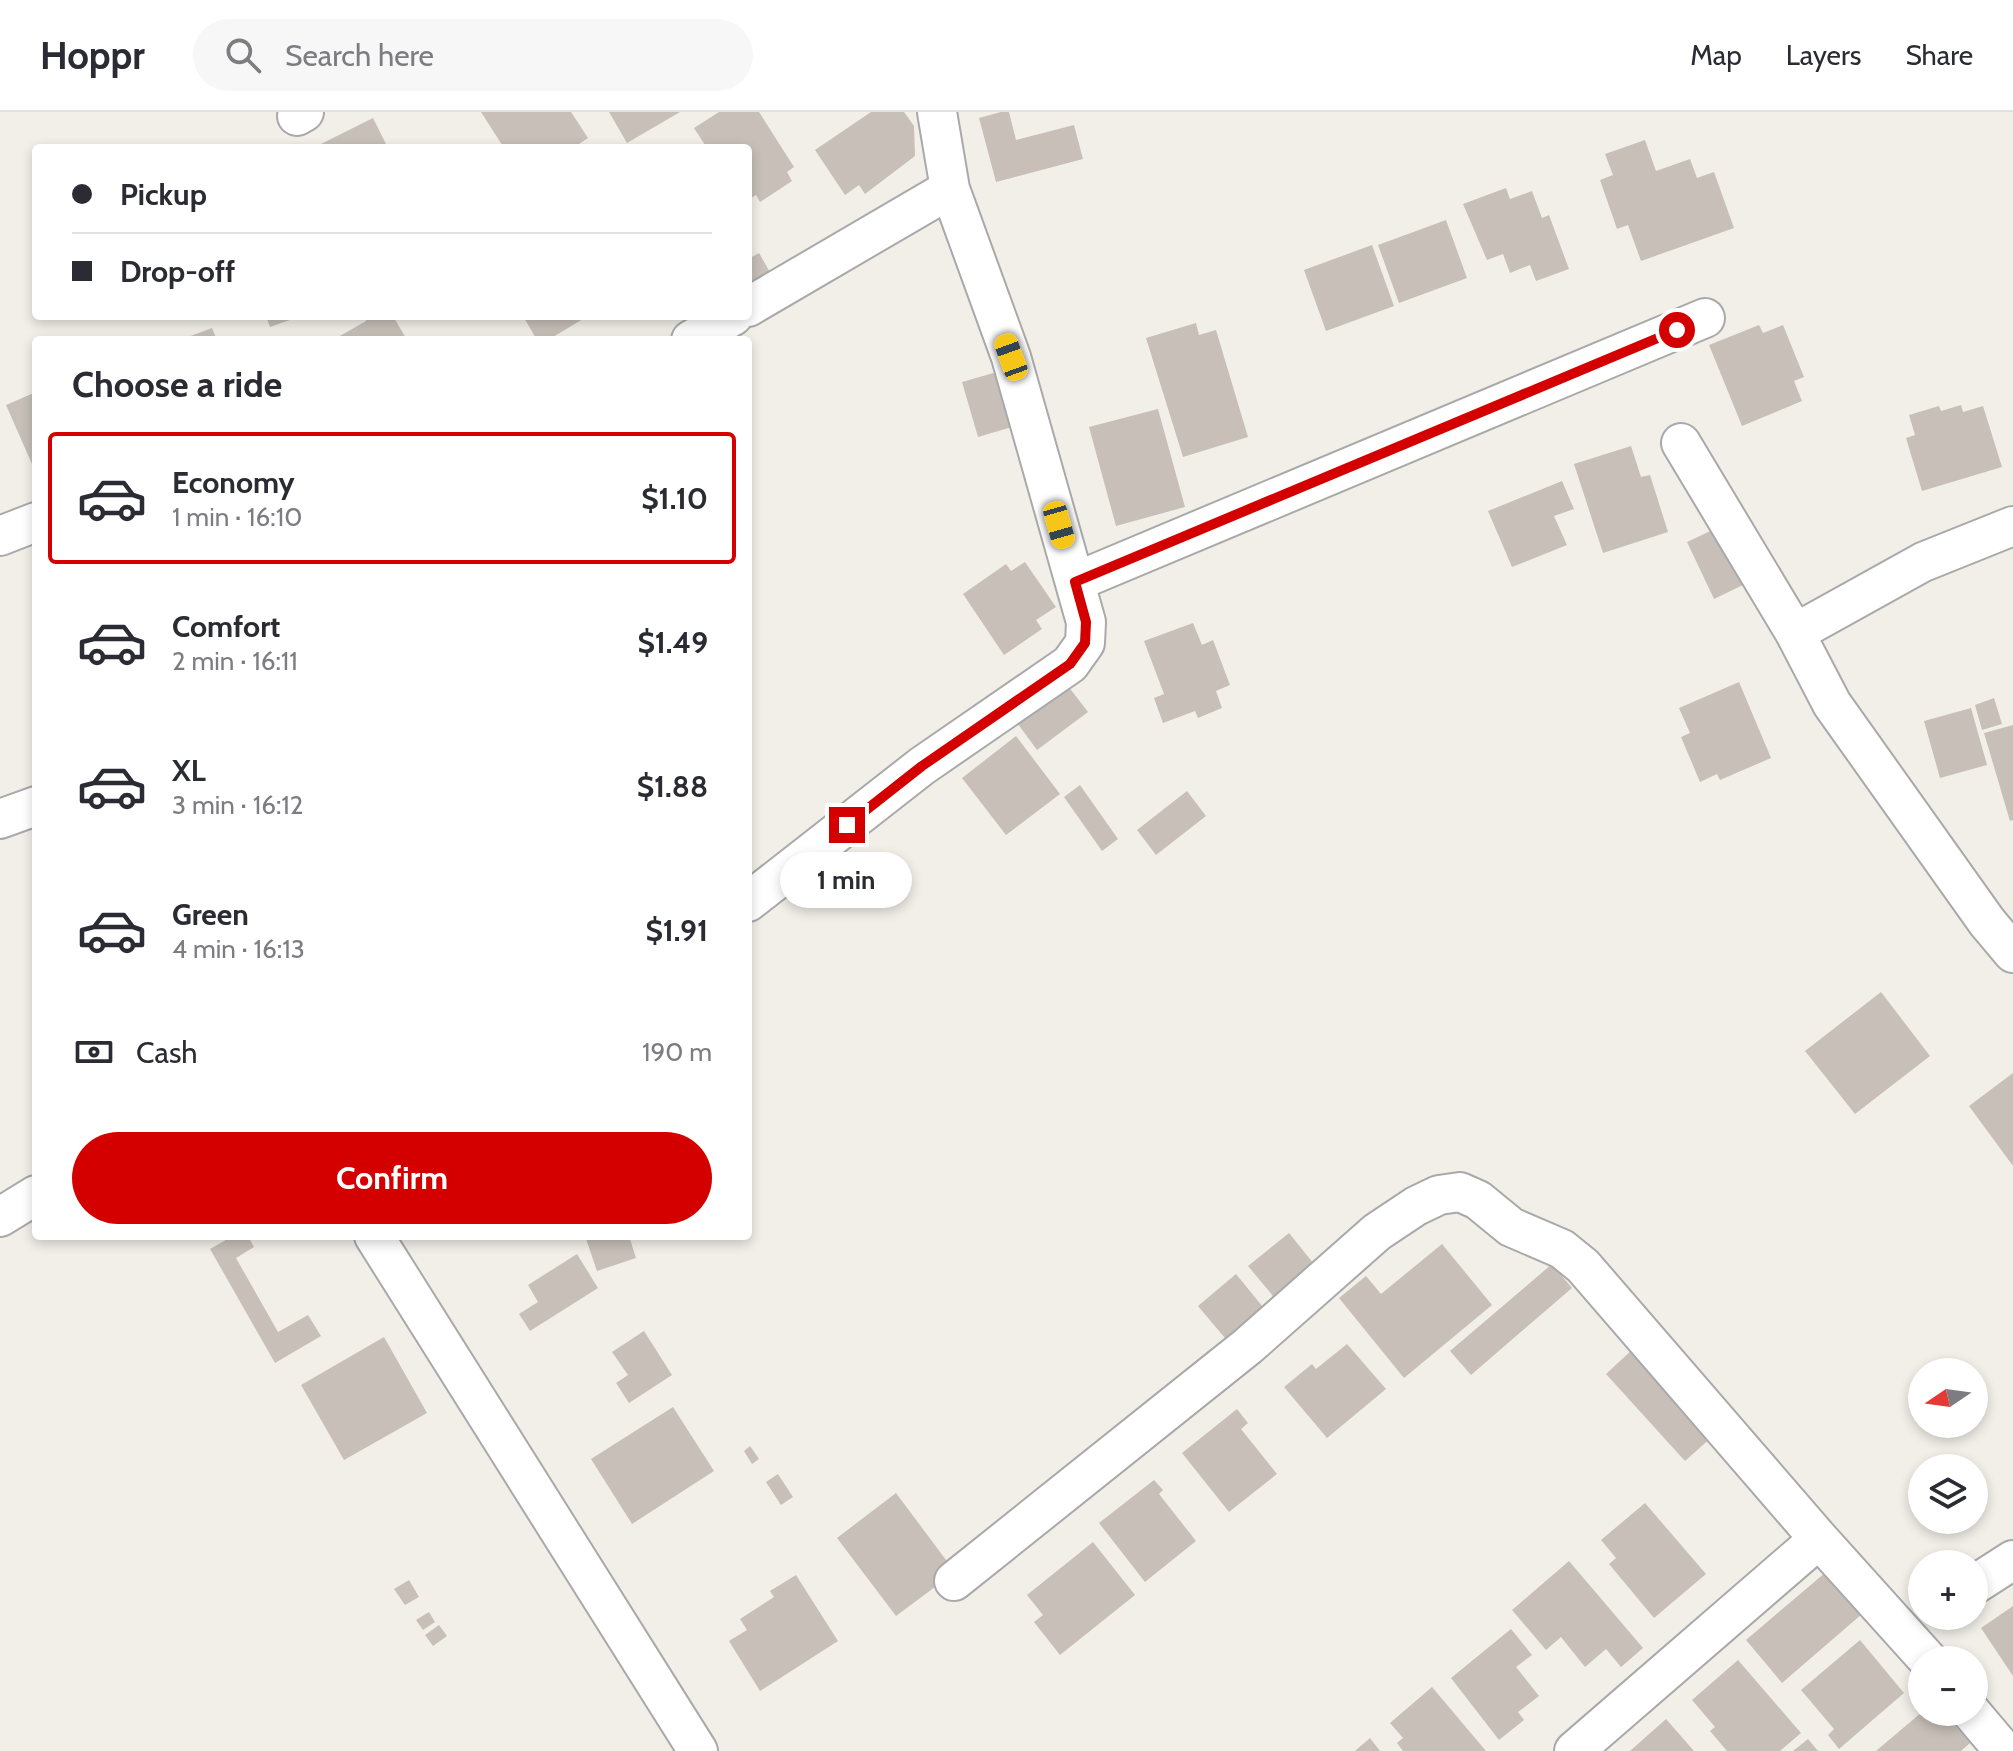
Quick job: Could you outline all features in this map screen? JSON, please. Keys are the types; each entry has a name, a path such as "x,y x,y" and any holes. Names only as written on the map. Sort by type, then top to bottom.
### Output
{"street":[{"path":"752,899 922,766 1070,664 1085,643 1086,622 1011,357 950,189 937,112"},
{"path":"752,305 950,189"},
{"path":"1075,582 1705,318"},
{"path":"698,336 726,320"},
{"path":"1681,443 1795,633 1832,704 1987,922 2013,953"},
{"path":"0,536 32,524"},
{"path":"1795,633 1923,562 2013,526"},
{"path":"0,819 32,807"},
{"path":"954,1581 1248,1346 1377,1232 1416,1206 1439,1195 1460,1192 1478,1200 1511,1227 1562,1249 1583,1266 1819,1539 1908,1617"},
{"path":"0,1217 32,1197"},
{"path":"377,1240 698,1751"},
{"path":"1574,1751 1819,1539"},
{"path":"1988,1576 2013,1560"},
{"path":"1981,1726 1998,1749"}],"building":[{"path":"481,112 571,112 588,138 579,144 501,144"},
{"path":"609,112 680,112 627,143"},
{"path":"719,112 759,112 794,167 787,172 792,181 760,202 756,195 752,198 752,144 704,144 694,128"},
{"path":"871,112 904,112 914,126 915,156 865,194 859,185 845,195 815,150"},
{"path":"1009,112 1016,140 1074,125 1083,159 996,182 979,118"},
{"path":"373,118 386,144 321,144"},
{"path":"1645,140 1656,171 1690,159 1697,178 1714,172 1734,228 1641,261 1628,225 1617,229 1600,180 1613,175 1605,154"},
{"path":"1506,188 1510,199 1532,191 1542,218 1549,215 1569,269 1536,281 1530,265 1510,273 1503,254 1487,260 1463,204"},
{"path":"1446,220 1467,278 1399,303 1378,245"},
{"path":"1372,245 1394,306 1326,331 1304,270"},
{"path":"759,253 775,281 752,295 752,257"},
{"path":"267,320 290,320 270,327"},
{"path":"395,320 405,336 340,336 366,321"},
{"path":"525,320 581,320 555,336 535,336"},
{"path":"1196,323 1199,335 1216,330 1248,437 1183,457 1146,338"},
{"path":"1759,325 1763,333 1783,325 1804,377 1794,381 1802,401 1742,426 1709,345"},
{"path":"212,328 215,336 191,336"},
{"path":"1004,370 1019,425 978,437 962,382"},
{"path":"32,394 32,464 6,405"},
{"path":"1961,405 1963,412 1983,406 2002,467 1922,491 1906,438 1915,435 1909,415 1939,406 1941,411"},
{"path":"1158,409 1185,507 1116,526 1089,427"},
{"path":"1631,446 1641,477 1650,475 1668,532 1603,553 1574,464"},
{"path":"1562,481 1574,509 1554,516 1567,545 1512,567 1488,511"},
{"path":"1719,527 1745,584 1714,599 1687,542"},
{"path":"1025,562 1056,607 1036,620 1042,629 1004,655 963,594 1006,564 1011,571"},
{"path":"1193,623 1202,645 1213,640 1230,685 1216,691 1222,708 1198,718 1195,711 1163,723 1154,698 1164,694 1144,641"},
{"path":"1739,682 1771,758 1720,780 1717,774 1700,782 1681,737 1690,733 1679,708"},
{"path":"1068,686 1088,712 1037,750 1018,724"},
{"path":"1994,698 2002,724 1982,730 1975,705"},
{"path":"1971,708 1987,765 1940,778 1924,721"},
{"path":"2013,725 2013,820 2010,821 1984,733"},
{"path":"1016,736 1060,794 1006,835 962,778"},
{"path":"1080,785 1118,839 1102,851 1064,797"},
{"path":"1187,791 1206,816 1156,855 1137,830"},
{"path":"1881,992 1930,1056 1855,1114 1805,1051"},
{"path":"2013,1073 2013,1166 1969,1106"},
{"path":"1289,1233 1318,1269 1278,1302 1248,1266"},
{"path":"226,1240 250,1240 254,1247 236,1258 278,1332 308,1315 321,1336 275,1363 210,1249"},
{"path":"586,1240 630,1240 636,1258 597,1271"},
{"path":"1442,1244 1492,1305 1404,1378 1339,1298 1366,1276 1381,1294"},
{"path":"577,1254 598,1288 530,1331 519,1314 538,1302 528,1285"},
{"path":"1552,1264 1572,1288 1471,1375 1450,1351"},
{"path":"1236,1274 1267,1312 1230,1344 1198,1306"},
{"path":"644,1331 672,1375 629,1403 616,1383 628,1375 612,1352"},
{"path":"384,1337 427,1413 344,1460 301,1385"},
{"path":"1347,1344 1386,1389 1327,1438 1284,1387 1312,1364 1316,1369"},
{"path":"1634,1348 1713,1436 1685,1461 1606,1374"},
{"path":"673,1407 714,1471 632,1524 591,1459"},
{"path":"1237,1409 1248,1423 1241,1429 1277,1474 1229,1512 1182,1453"},
{"path":"750,1446 759,1459 752,1464 744,1451"},
{"path":"778,1474 793,1497 781,1505 766,1482"},
{"path":"1154,1480 1163,1490 1159,1494 1196,1541 1145,1582 1099,1523"},
{"path":"896,1493 955,1572 896,1616 837,1538"},
{"path":"1645,1503 1706,1574 1654,1618 1609,1564 1616,1558 1601,1540"},
{"path":"1093,1542 1135,1595 1060,1655 1034,1622 1043,1615 1027,1595"},
{"path":"1569,1561 1643,1648 1621,1667 1606,1649 1585,1667 1561,1637 1546,1650 1512,1610"},
{"path":"1826,1572 1862,1614 1782,1683 1746,1640"},
{"path":"796,1575 838,1641 760,1691 729,1641 747,1630 740,1619 774,1597 770,1591"},
{"path":"409,1580 419,1597 405,1605 394,1589"},
{"path":"2013,1606 2013,1676 1982,1630 1988,1630 1988,1623"},
{"path":"429,1612 435,1622 423,1630 416,1620"},
{"path":"439,1625 447,1636 433,1646 425,1635"},
{"path":"1511,1629 1532,1655 1516,1667 1539,1696 1518,1712 1524,1720 1499,1740 1451,1678"},
{"path":"1860,1640 1904,1693 1839,1749 1828,1735 1834,1729 1801,1690"},
{"path":"1738,1660 1801,1733 1780,1751 1727,1751 1710,1731 1715,1727 1692,1700"},
{"path":"1432,1687 1486,1751 1403,1751 1397,1743 1403,1738 1390,1723"},
{"path":"1666,1719 1694,1751 1630,1751"},
{"path":"1908,1724 1955,1726 1970,1743 1961,1751 1876,1751"},
{"path":"1370,1738 1380,1751 1355,1751"},
{"path":"1808,1739 1818,1751 1793,1751"}],"route":[{"path":"847,825 922,766 1070,664 1085,643 1086,622 1075,582 1677,330"}]}
